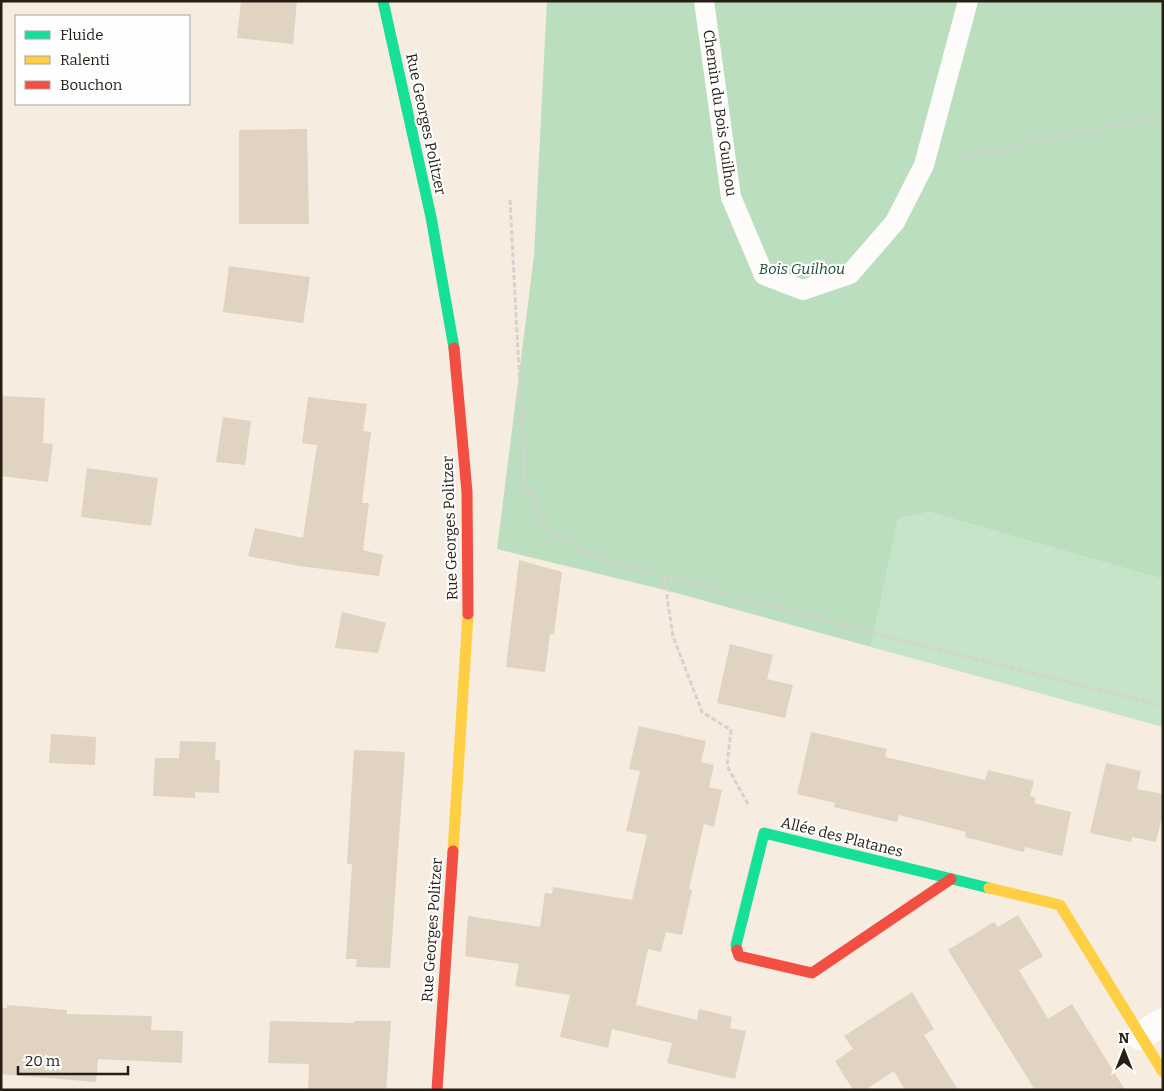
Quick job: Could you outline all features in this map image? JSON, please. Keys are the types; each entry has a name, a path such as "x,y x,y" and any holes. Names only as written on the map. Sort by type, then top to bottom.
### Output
{"street":[{"name":"Rue Georges Politzer","path":"383,1 404,90 445,290 456,366 468,498 468,614 437,1090"},
{"name":"Allée des Platanes","path":"951,879 812,973 740,956 736,945 764,833 1060,905 1163,1072"},
{"path":"1140,1036 1163,1022"}],"lane":[{"name":"Chemin du Bois Guilhou","path":"704,1 730,197 764,275 804,290 850,274 895,222 924,165 968,1"}],"path":[{"path":"924,165 1163,115"},
{"path":"510,200 525,484 548,532 603,560 880,635 1163,706"},
{"path":"662,576 669,591 668,597 673,636 702,712 732,730 727,766 764,833"}],"green space":[{"name":"Bois Guilhou","path":"547,1 1163,1 1163,579 929,512 898,519 871,647 669,591 497,549 534,256"},
{"path":"929,512 1163,579 1163,727 871,647 898,519"}],"building":[{"path":"241,1 297,1 293,44 237,38"},
{"path":"307,129 309,224 239,224 239,130"},
{"path":"229,266 310,277 303,323 223,312"},
{"path":"1,396 45,398 43,443 53,444 48,482 1,476"},
{"path":"308,397 367,404 363,431 371,432 362,503 369,503 363,550 383,555 379,576 299,566 248,556 255,528 303,538 317,445 302,443"},
{"path":"223,417 251,421 245,465 216,462"},
{"path":"87,468 158,478 151,526 81,517"},
{"path":"519,560 562,572 554,634 550,634 545,672 506,667"},
{"path":"342,612 386,623 378,653 335,648"},
{"path":"730,644 773,655 767,679 793,685 785,718 717,703"},
{"path":"639,726 706,741 701,762 714,765 709,787 722,790 714,827 704,824 689,889 692,890 682,935 666,932 661,952 648,949 636,1005 697,1020 699,1009 732,1017 730,1028 746,1031 735,1079 667,1063 672,1043 612,1029 608,1048 560,1037 570,995 515,986 519,964 465,956 468,916 540,927 545,893 552,894 553,887 632,900 647,835 626,831 640,771 629,769"},
{"path":"811,732 887,749 885,757 985,780 988,770 1034,781 1030,796 1036,798 1034,803 1071,812 1062,856 1025,847 1024,852 965,837 966,832 899,815 897,822 834,807 835,803 797,794"},
{"path":"51,734 96,737 95,765 49,763"},
{"path":"180,741 216,742 215,760 220,760 219,793 195,792 195,798 153,796 155,758 179,758"},
{"path":"354,750 405,752 390,968 356,967 357,959 346,959 352,864 347,864"},
{"path":"1106,763 1141,771 1137,789 1163,794 1163,812 1156,842 1132,837 1131,842 1090,833"},
{"path":"1018,915 1043,956 1019,970 1048,1019 1072,1004 1125,1090 1035,1090 948,950 994,922 998,927"},
{"path":"912,992 934,1029 924,1035 958,1090 905,1090 894,1071 865,1090 853,1090 835,1061 853,1049 844,1036"},
{"path":"7,1005 67,1010 67,1014 152,1016 151,1030 183,1031 182,1063 98,1059 96,1082 1,1074 1,1008 7,1008"},
{"path":"270,1021 354,1023 355,1021 391,1021 386,1090 308,1090 309,1064 268,1063"}],"traffic: fast":[{"path":"383,1 431,217 454,348"},
{"path":"737,950 736,945 764,833 989,888"}],"traffic: slow":[{"path":"453,851 468,614"},
{"path":"989,888 1060,905 1163,1072"}],"traffic: jam":[{"path":"454,348 467,492 468,614"},
{"path":"437,1090 453,851"},
{"path":"737,950 739,956 812,973 951,879"}]}
